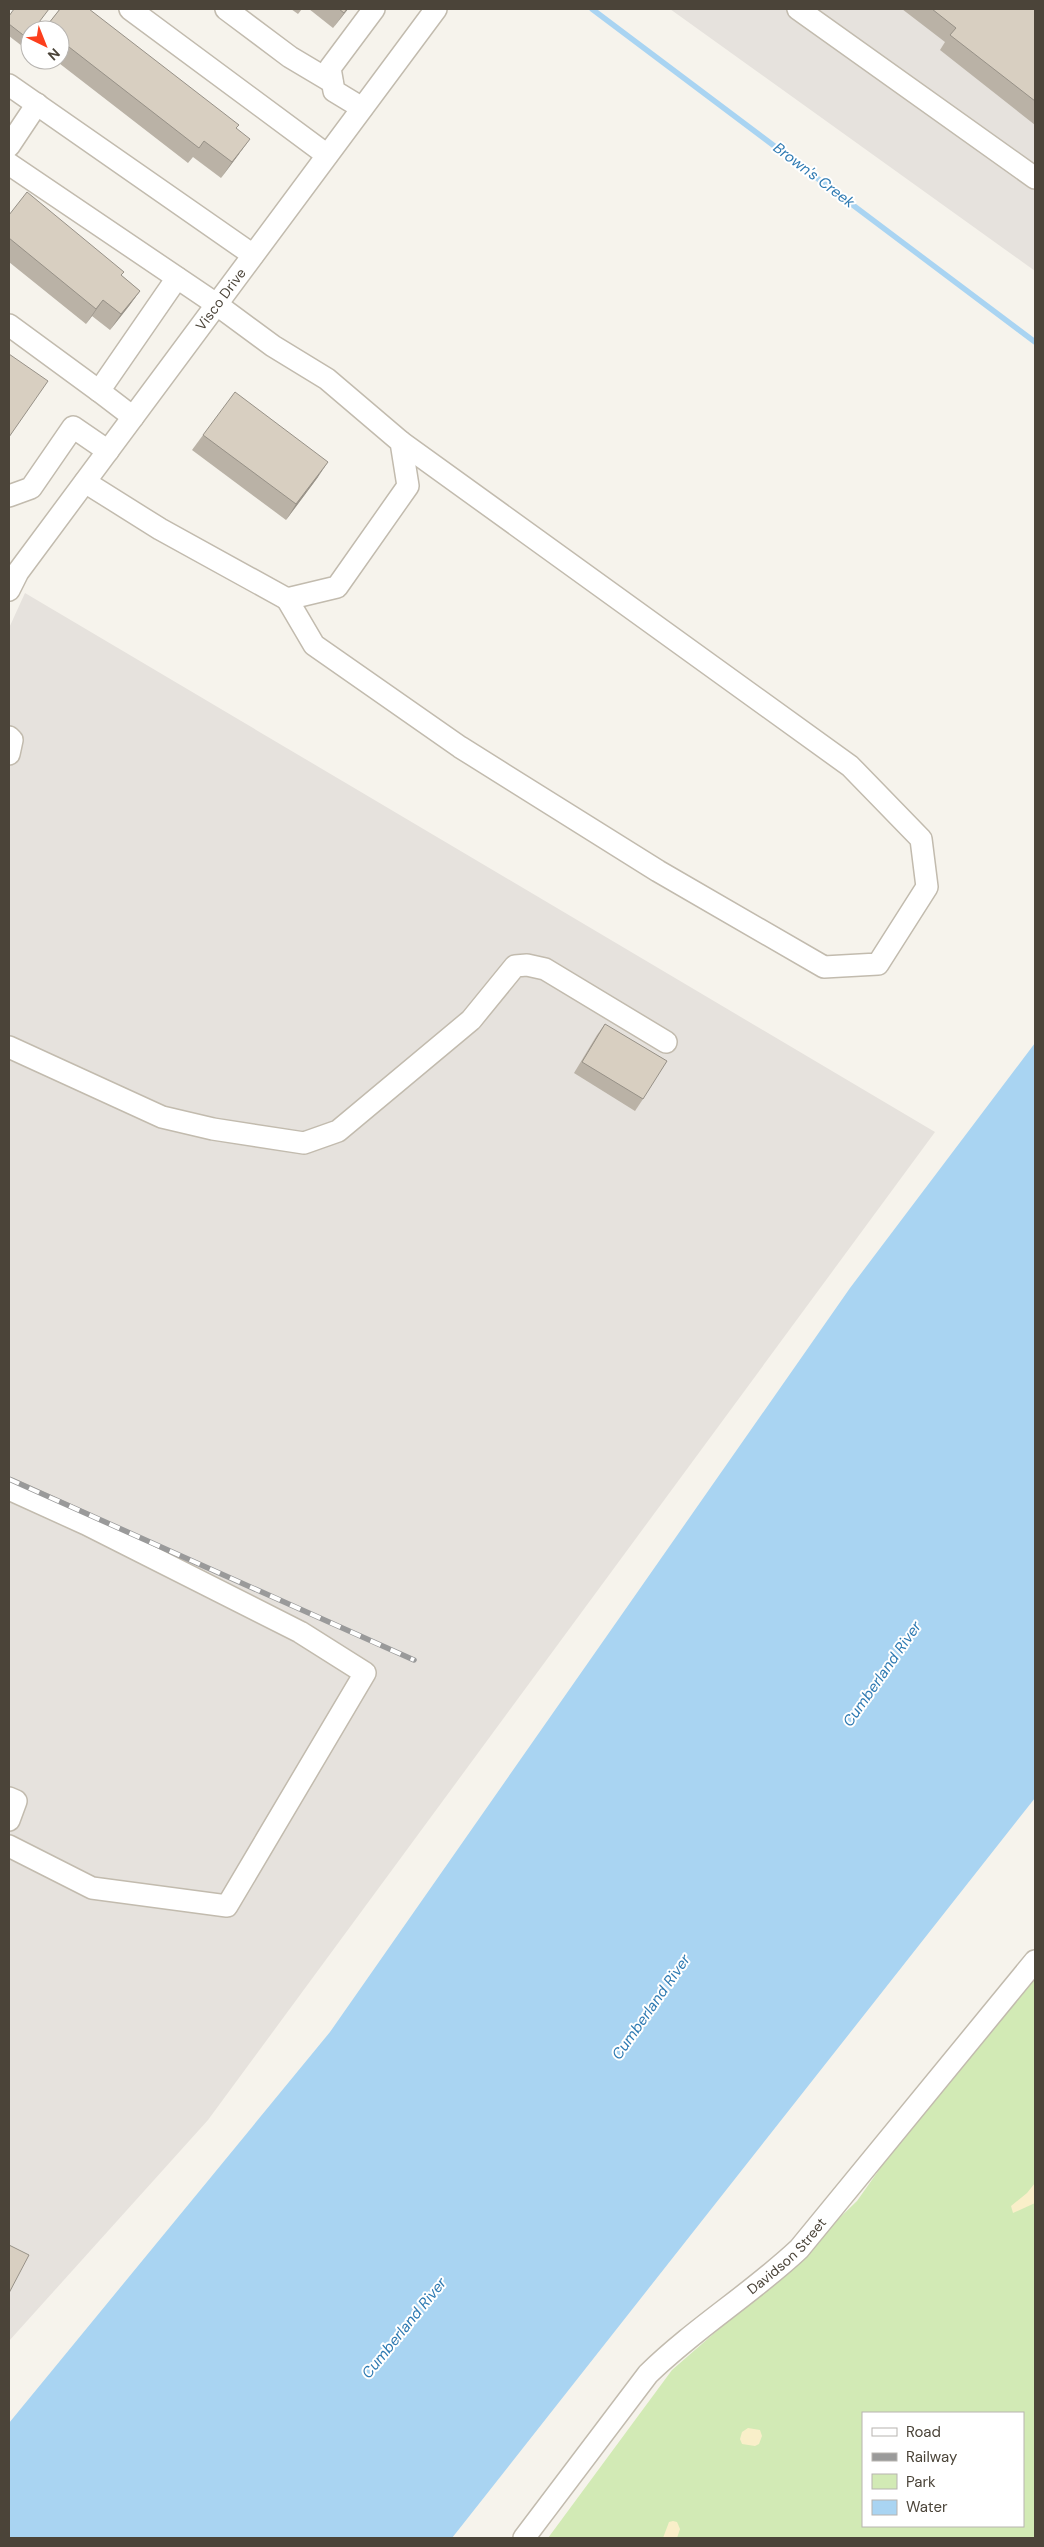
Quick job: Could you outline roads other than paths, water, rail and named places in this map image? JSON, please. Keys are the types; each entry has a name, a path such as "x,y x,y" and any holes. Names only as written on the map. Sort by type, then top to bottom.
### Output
{"street":[{"path":"130,9 327,155"},
{"path":"226,9 290,57 332,82"},
{"path":"362,108 334,91 330,68 374,9"},
{"name":"Visco Drive","path":"12,576 85,482 436,9"},
{"path":"798,9 1035,178"},
{"path":"9,85 253,255"},
{"path":"9,146 37,104"},
{"path":"9,164 216,304 272,346 326,379 401,442 850,766 921,839 927,887 878,964 824,967 658,871 460,747 314,645 287,599 160,529 85,482"},
{"path":"99,391 177,278"},
{"path":"9,324 133,417"},
{"path":"9,496 31,488 73,427 108,451"},
{"path":"287,599 337,587 408,486 401,442"},
{"path":"9,737 12,740 9,754"},
{"path":"9,1047 162,1117 213,1129 304,1143 338,1131 471,1020 515,966 527,965 545,969 666,1042"},
{"path":"9,1488 86,1524 300,1632 365,1673 227,1906 92,1888 9,1846"},
{"path":"9,1798 16,1801 9,1820"},
{"name":"Davidson Street","path":"524,2538 648,2374 666,2356 773,2273 799,2249 1035,1961"}],"water":[{"name":"Cumberland River","path":"1035,1043 1035,1798 452,2538 9,2538 9,2423 330,2032 850,1288"}],"waterway":[{"name":"Brown's Creek","path":"592,9 1035,342"}],"railway":[{"path":"9,1479 414,1660"}]}
